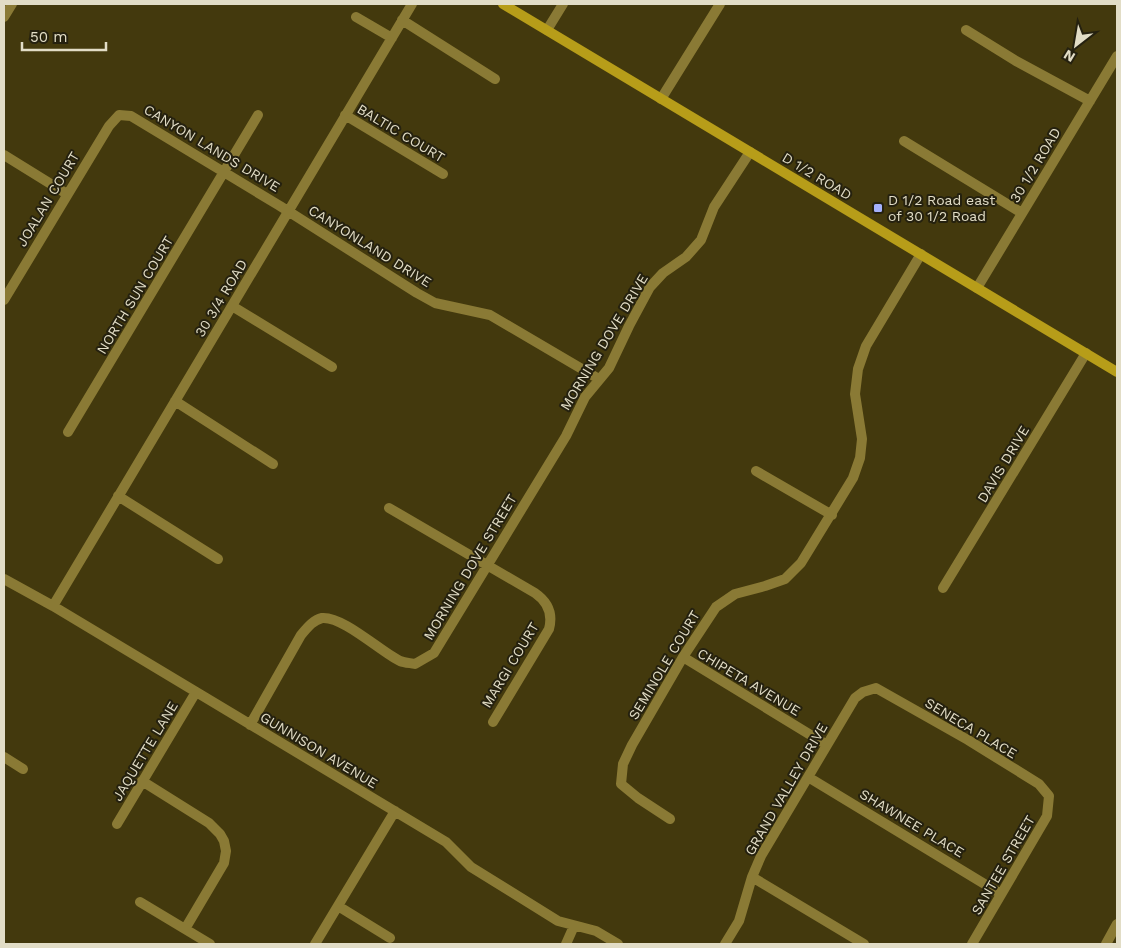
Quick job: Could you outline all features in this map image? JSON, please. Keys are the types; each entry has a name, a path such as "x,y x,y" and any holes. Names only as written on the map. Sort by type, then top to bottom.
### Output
{"main road":[{"name":"D 1/2 ROAD","path":"503,4 1117,372"}],"street":[{"path":"4,16 12,4"},
{"name":"30 3/4 ROAD","path":"53,606 412,4"},
{"path":"547,30 563,4"},
{"path":"661,98 720,4"},
{"path":"356,17 392,38"},
{"path":"402,20 495,79"},
{"path":"966,30 1016,61 1090,101"},
{"name":"30 1/2 ROAD","path":"977,288 1117,56"},
{"name":"CANYON LANDS DRIVE","path":"118,115 132,116 288,211"},
{"name":"JOALAN COURT","path":"4,300 67,194 109,126 118,115"},
{"name":"NORTH SUN COURT","path":"68,432 258,115"},
{"name":"BALTIC COURT","path":"346,116 443,174"},
{"path":"904,141 1022,214"},
{"name":"MORNING DOVE DRIVE","path":"539,480 566,436 585,397 608,368 628,326 650,287 663,273 686,257 700,240 714,207 750,152"},
{"path":"4,155 67,194"},
{"name":"CANYONLAND DRIVE","path":"288,211 435,303 490,315 599,379"},
{"name":"SEMINOLE COURT","path":"670,819 638,798 621,784 623,764 683,657 716,607 735,594 785,579 801,563 832,515 853,478 860,458 862,439 855,394 858,369 866,346 921,254"},
{"path":"232,306 332,367"},
{"name":"DAVIS DRIVE","path":"943,588 1086,353"},
{"path":"175,401 273,464"},
{"path":"756,470 832,515"},
{"name":"MORNING DOVE STREET","path":"250,725 302,635 310,624 322,618 333,619 367,638 401,661 415,664 434,653 539,480"},
{"path":"118,496 218,559"},
{"path":"389,508 488,565"},
{"name":"MARGI COURT","path":"488,565 542,597 548,607 551,618 549,629 493,722"},
{"name":"GUNNISON AVENUE","path":"4,579 53,606 446,842 471,867 558,921 596,931 618,944"},
{"name":"CHIPETA AVENUE","path":"683,657 827,745"},
{"name":"GRAND VALLEY DRIVE","path":"725,944 739,921 752,877 761,856 855,698 863,692 876,688"},
{"name":"SENECA PLACE","path":"876,688 968,740 1039,784 1049,796"},
{"name":"JAQUETTE LANE","path":"117,824 196,692"},
{"path":"4,757 23,769"},
{"name":"SHAWNEE PLACE","path":"808,777 1002,894"},
{"path":"142,781 209,823 224,841 226,851 224,863 185,929"},
{"name":"SANTEE STREET","path":"972,944 1047,816 1049,796"},
{"path":"315,944 395,811"},
{"path":"752,877 864,944"},
{"path":"140,902 210,944"},
{"path":"338,906 390,938"},
{"path":"1106,944 1117,924"},
{"path":"566,944 574,926"}],"place":[{"name":"D 1/2 Road east of 30 1/2 Road","path":"878,208"}]}
